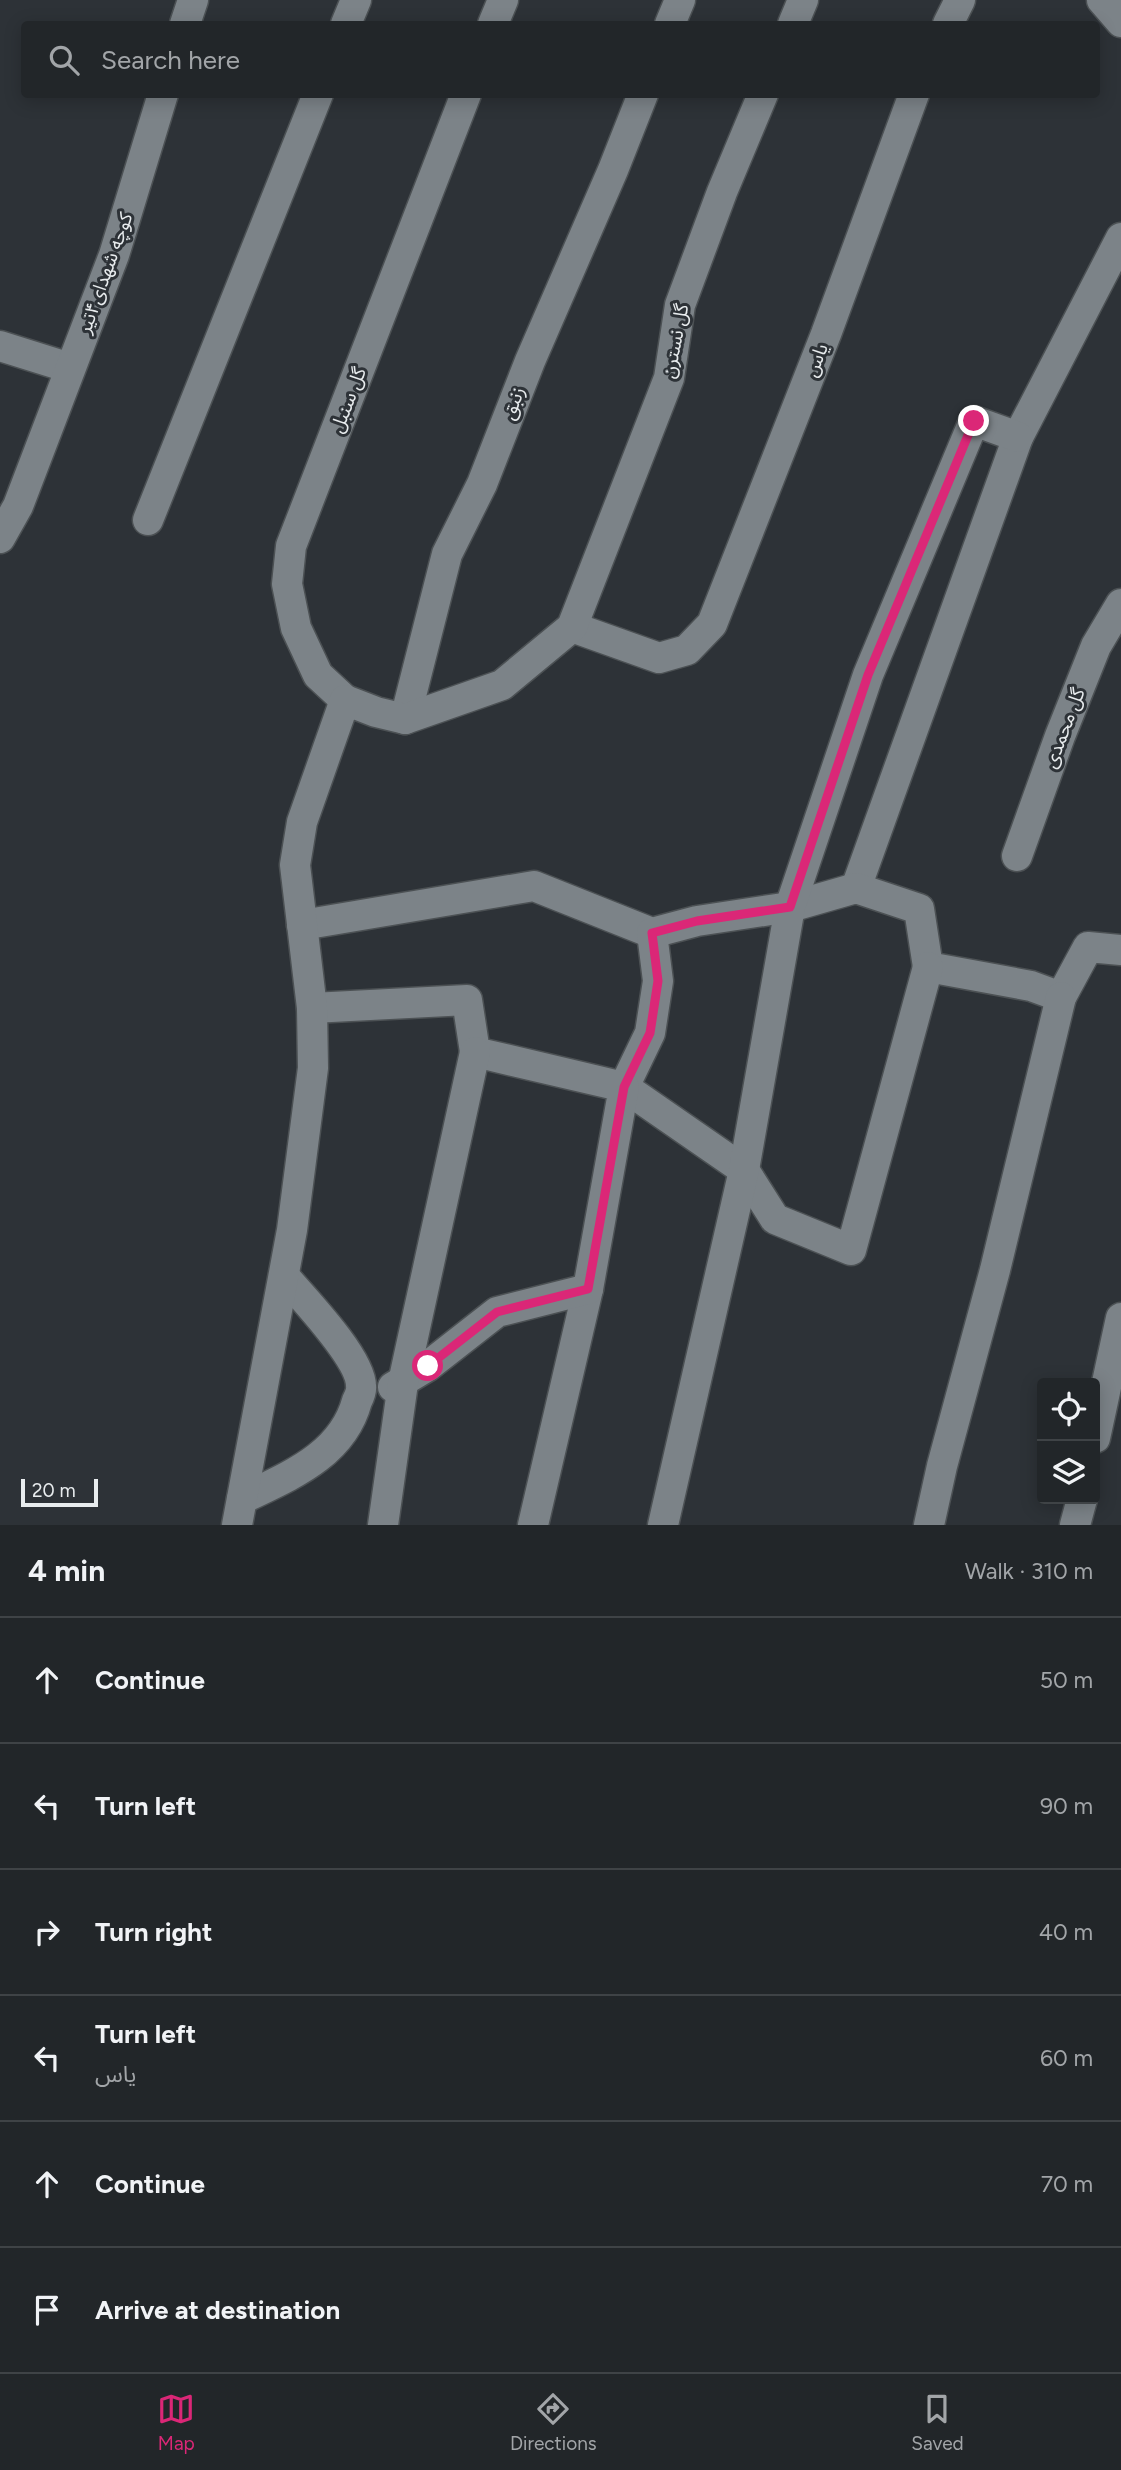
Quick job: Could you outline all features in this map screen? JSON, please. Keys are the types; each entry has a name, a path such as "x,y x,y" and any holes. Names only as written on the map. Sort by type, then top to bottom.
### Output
{"street":[{"path":"186,21 193,0"},
{"path":"347,21 356,0"},
{"path":"495,21 503,0"},
{"path":"671,21 680,0"},
{"path":"794,21 803,0"},
{"path":"950,21 960,0"},
{"path":"1102,0 1121,23"},
{"name":"کوچه شهدای۴تیر","path":"0,538 9,502 40,449 114,255 162,98"},
{"path":"148,520 316,98"},
{"name":"گل سنبل","path":"345,700 318,675 296,628 287,584 291,546 464,98"},
{"name":"زنبق","path":"405,719 447,554 482,484 530,361 641,98"},
{"name":"گل نسترن","path":"572,627 669,378 680,305 722,192 762,98"},
{"name":"یاس","path":"572,627 659,658 687,650 712,624 826,334 913,98"},
{"path":"856,888 1018,437 1121,238"},
{"path":"0,346 70,368"},
{"path":"663,1525 744,1170 790,907 868,675 974,421 1018,437"},
{"name":"گل محمدی","path":"1017,856 1096,646 1121,604"},
{"path":"240,1512 284,1276 313,1068 312,1008 295,865 302,822 345,700 405,719 502,685 572,627"},
{"path":"302,925 534,886 652,933 697,921 790,907 856,888 919,909 928,967 851,1250 775,1219 744,1170 624,1087 475,1052"},
{"path":"533,1525 588,1289 624,1087 650,1033 658,981 652,933"},
{"path":"929,1525 1061,998 1088,947 1121,950"},
{"path":"928,967 1031,986 1061,998"},
{"path":"312,1008 467,1000 475,1052 403,1383 383,1525"},
{"path":"240,1512 332,1447 354,1414 362,1386 358,1374 333,1332 284,1276"},
{"path":"362,1386 386,1390 403,1383 497,1312 588,1289"},
{"path":"1100,1415 1121,1318"},
{"path":"1075,1525 1081,1504"}],"route":[{"path":"428,1366 497,1312 588,1289 624,1087 650,1033 658,981 652,933 697,921 790,907 868,675 974,421"}]}
